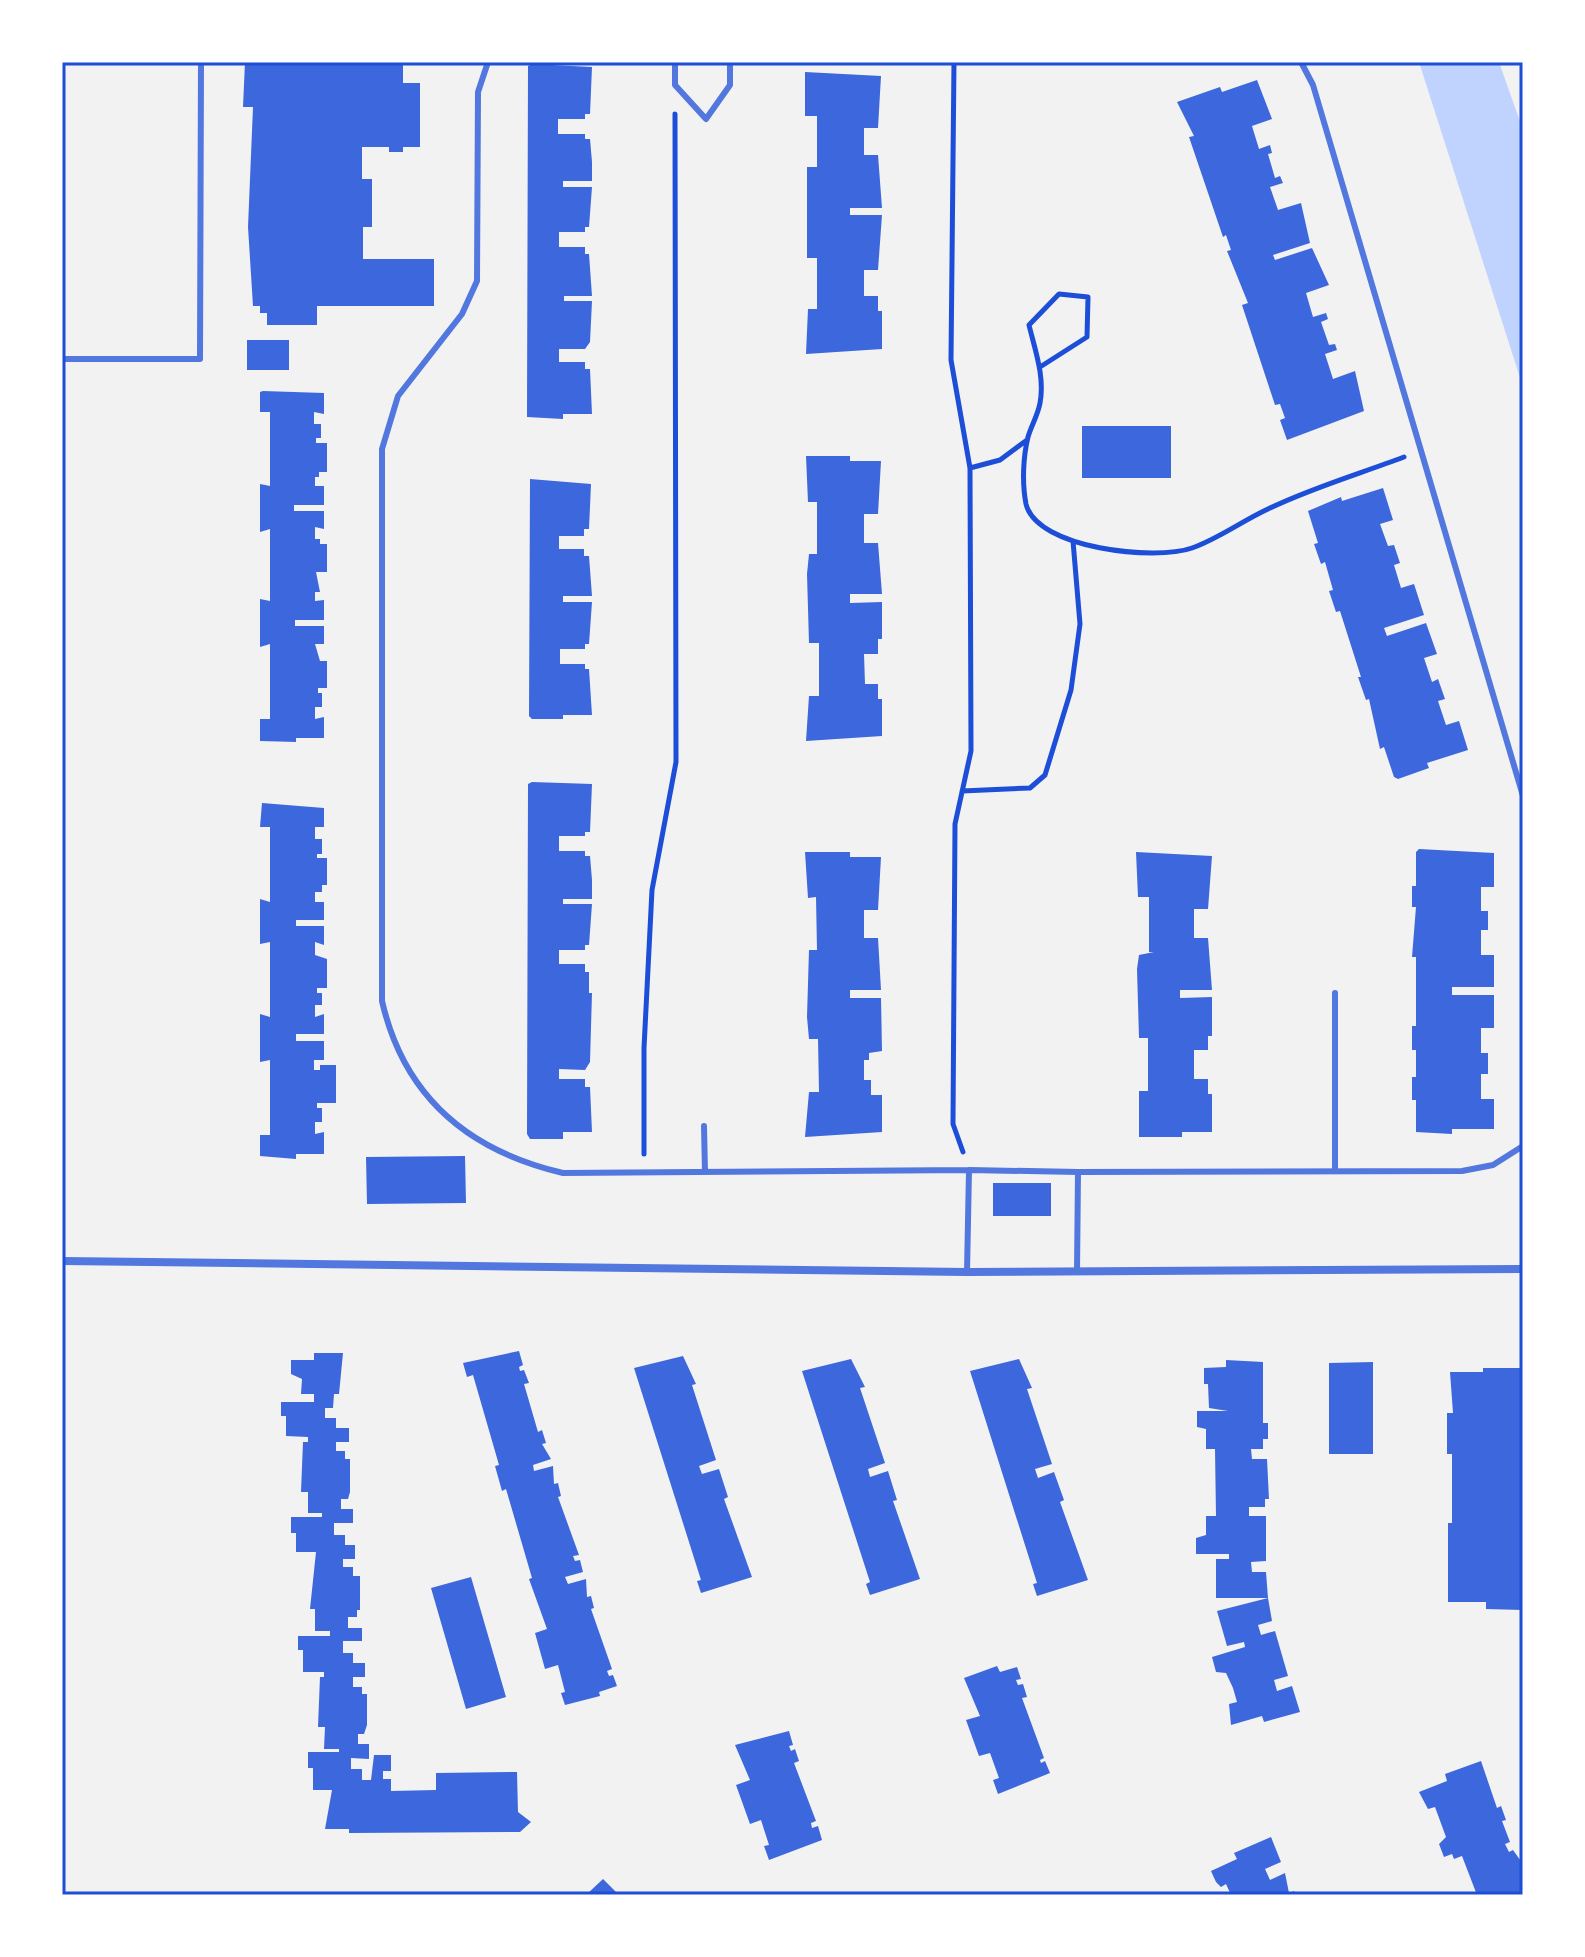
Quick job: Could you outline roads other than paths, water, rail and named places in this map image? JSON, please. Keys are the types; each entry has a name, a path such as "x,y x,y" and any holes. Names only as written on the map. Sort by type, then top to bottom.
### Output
{"street":[{"path":"62,1261 967,1272 1523,1269"}],"lane":[{"path":"62,359 200,359 201,62"},
{"path":"488,62 478,92 477,281 462,314 398,396 382,449 382,1001 390,1035 404,1065 431,1100 472,1137 531,1166 563,1173 1478,1169 1507,1159 1523,1146"},
{"path":"675,62 675,85 706,119 730,85 730,62"},
{"path":"1301,62 1313,85 1523,796"},
{"path":"1335,993 1335,1170"},
{"path":"704,1126 705,1172"},
{"path":"967,1272 969,1170"},
{"path":"1077,1271 1078,1172"}],"water":[{"path":"1419,62 1499,62 1523,130 1523,387"}]}
